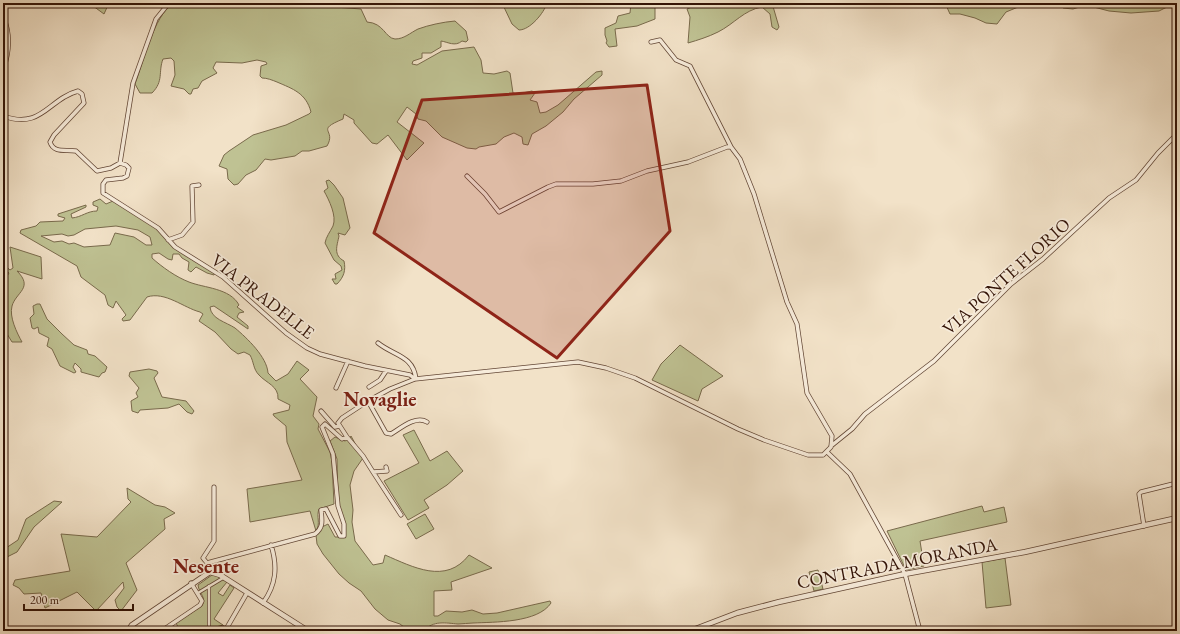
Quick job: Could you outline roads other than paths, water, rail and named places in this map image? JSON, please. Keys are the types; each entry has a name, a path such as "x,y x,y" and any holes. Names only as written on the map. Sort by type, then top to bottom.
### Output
{"street":[{"path":"3,116 12,119 31,118 49,110 71,93 78,91 82,94 84,103 54,135 50,142 52,147 56,150 76,151 97,171 112,168 120,163 133,83 158,16 169,3"},
{"path":"3,16 8,27 9,48 3,70"},
{"path":"650,42 660,39 676,60 690,66 731,147 742,165 758,205 787,302 799,333 806,388 832,436 830,447"},
{"name":"VIA PONTE FLORIO","path":"827,452 830,447 865,414 934,361 1011,284 1043,259 1110,198 1136,180 1158,153 1177,134"},
{"path":"467,176 485,194 499,212 556,184 593,184 621,181 647,172 688,162 727,147 731,147"},
{"name":"VIA PRADELLE","path":"120,163 129,168 129,173 123,178 106,180 103,184 103,193 158,228 175,247 223,277 295,340 320,354 386,371 410,375 416,379"},
{"path":"168,240 182,235 194,222 192,186 199,185"},
{"path":"378,343 386,349 407,359 415,369 416,379"},
{"path":"336,388 348,361"},
{"path":"401,515 363,456 339,426 338,423 342,418 390,389 416,379 565,362 592,364 635,378 738,429 770,442 808,455 818,456 827,452 850,474 905,574 920,631"},
{"path":"369,387 380,380 386,371"},
{"path":"368,402 386,433 391,434 417,419 422,419 427,422"},
{"path":"321,411 334,427 339,426"},
{"path":"207,563 315,534 321,529 321,510 323,509 326,509 336,531 340,536 344,536 344,524 338,506 333,454 322,427 325,424 342,439 346,436"},
{"path":"373,472 387,471 386,467"},
{"path":"1144,526 1139,494 1141,492 1177,483"},
{"path":"214,487 214,541 203,558 207,563 210,572 223,578 308,631"},
{"name":"CONTRADA MORANDA","path":"690,631 737,613 779,602 905,574 1025,552 1177,518"},
{"path":"263,603 276,578 274,555 271,545"},
{"path":"128,631 132,624 191,583 210,572"},
{"path":"198,593 223,578"},
{"path":"163,630 200,605 202,601 191,583"},
{"path":"209,586 209,631 224,629 247,593"}],"district":[{"name":"Novaglie","path":"380,399"},
{"name":"Nesente","path":"206,566"}]}
